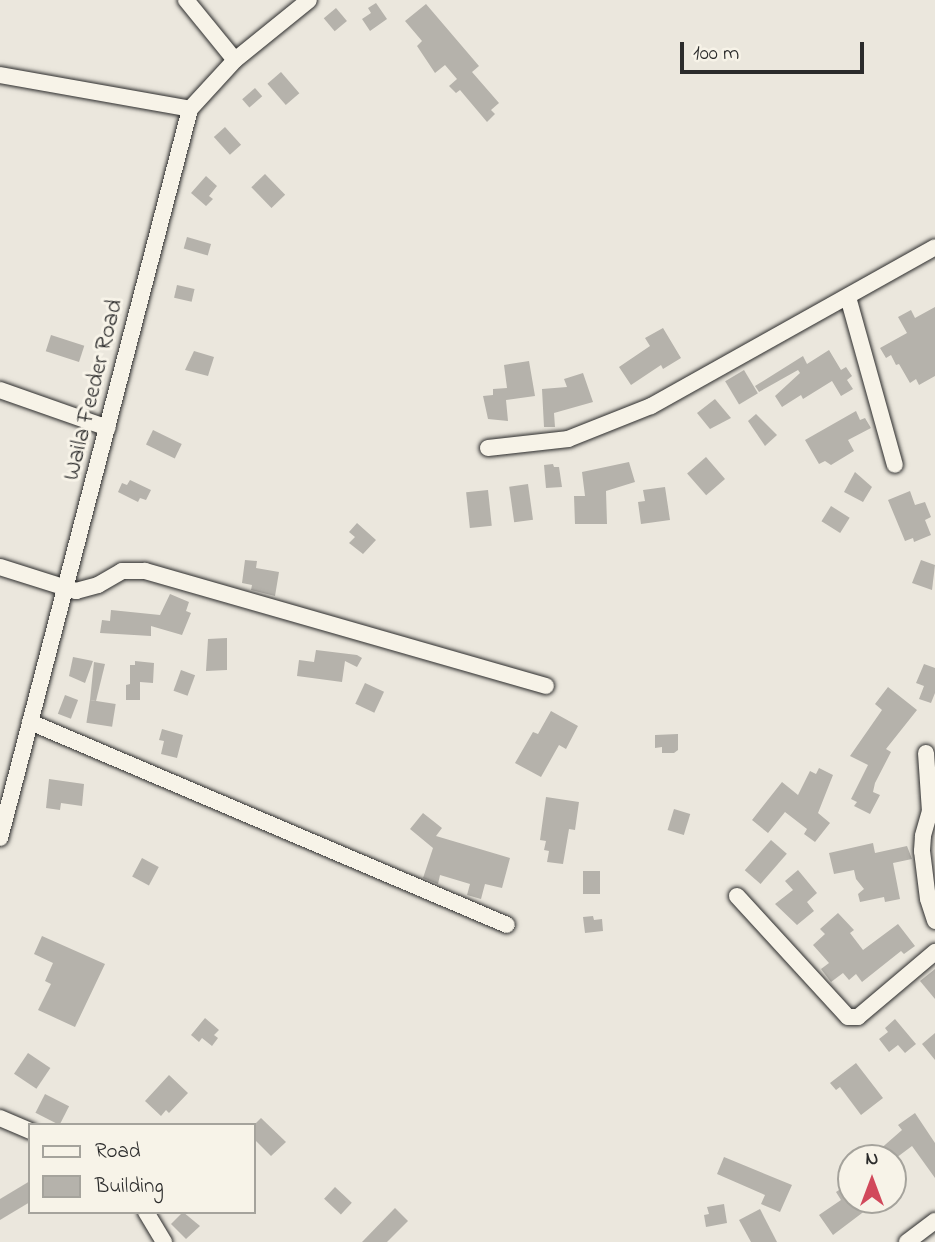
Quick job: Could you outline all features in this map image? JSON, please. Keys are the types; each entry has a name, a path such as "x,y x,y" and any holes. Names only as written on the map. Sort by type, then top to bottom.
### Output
{"street":[{"path":"186,0 234,60"},
{"name":"Waila Feeder Road","path":"0,838 190,109 234,60 309,0"},
{"path":"0,75 190,109"},
{"path":"488,448 568,439 590,433 651,406 935,247"},
{"path":"848,297 895,465"},
{"path":"0,390 108,428"},
{"path":"0,567 65,589 83,591 122,571 145,571 546,686"},
{"path":"30,722 507,925"},
{"path":"926,753 930,811 922,851 928,899 935,921"},
{"path":"0,768 17,775"},
{"path":"737,896 848,1017 859,1017 935,951"},
{"path":"0,1118 28,1130"},
{"path":"147,1214 164,1242"},
{"path":"907,1242 935,1220"}],"building":[{"path":"376,3 387,19 370,31 362,19 371,13 368,8"},
{"path":"426,4 479,66 472,72 499,103 491,110 495,114 487,122 460,90 456,93 449,86 457,79 445,65 435,73 417,46 422,41 405,21"},
{"path":"336,8 347,21 335,31 324,18"},
{"path":"281,72 299,93 286,105 267,84"},
{"path":"255,88 262,96 249,107 242,99"},
{"path":"225,127 241,145 230,155 214,137"},
{"path":"265,174 285,195 271,208 251,187"},
{"path":"206,176 217,186 209,196 213,199 206,206 191,193"},
{"path":"187,237 211,244 208,255 184,249"},
{"path":"177,285 195,289 192,302 174,298"},
{"path":"935,307 935,376 919,385 916,379 910,383 899,364 896,365 891,355 886,358 880,348 907,333 898,317 911,310 915,318"},
{"path":"663,328 681,358 663,369 661,365 631,385 619,367 650,346 645,338"},
{"path":"51,335 84,346 79,362 46,351"},
{"path":"829,350 841,370 846,367 852,376 847,380 853,389 841,396 832,381 803,399 801,395 782,407 775,396 800,373 798,370 759,392 755,386 803,356 807,364"},
{"path":"194,351 214,357 208,376 185,370"},
{"path":"529,361 535,396 506,400 508,421 488,419 483,396 493,395 493,389 507,388 504,365"},
{"path":"744,370 758,393 739,404 725,381"},
{"path":"583,373 593,402 554,413 555,427 544,427 542,389 567,387 564,379"},
{"path":"715,399 731,418 710,429 697,413"},
{"path":"856,411 860,420 865,418 871,428 848,440 854,451 831,465 825,461 819,464 805,440"},
{"path":"756,414 777,435 765,446 748,421"},
{"path":"153,430 182,444 175,458 146,444"},
{"path":"706,457 725,479 706,495 687,473"},
{"path":"629,462 635,482 606,491 607,524 575,524 574,496 585,496 582,472"},
{"path":"553,464 554,467 559,467 562,487 546,488 544,465"},
{"path":"855,472 872,487 863,502 844,492"},
{"path":"130,480 151,490 146,500 140,498 138,502 118,492 122,483 127,485"},
{"path":"528,484 533,520 514,522 509,487"},
{"path":"665,487 670,520 641,524 638,502 645,501 643,490"},
{"path":"488,490 492,526 470,528 466,492"},
{"path":"910,491 915,505 925,502 931,517 925,520 931,535 914,542 913,538 905,541 888,500"},
{"path":"831,506 850,518 840,533 821,521"},
{"path":"357,523 376,540 363,554 349,543 355,537 349,532"},
{"path":"245,560 257,561 256,568 279,572 275,596 251,590 252,585 242,583"},
{"path":"921,560 935,565 932,590 912,583"},
{"path":"170,594 189,602 186,611 191,613 182,635 151,626 151,636 100,633 102,620 110,621 111,610 160,615"},
{"path":"227,638 227,670 206,671 208,639"},
{"path":"316,650 362,658 357,667 345,661 342,682 297,676 299,660 314,662"},
{"path":"73,657 93,661 85,683 69,676"},
{"path":"135,661 154,663 153,683 140,682 140,700 126,700 126,685 130,684 130,665 135,665"},
{"path":"94,662 105,664 96,701 90,700"},
{"path":"924,664 935,668 935,693 931,703 919,699 924,686 916,683"},
{"path":"181,670 195,675 188,696 173,691"},
{"path":"365,683 384,692 374,713 355,704"},
{"path":"888,687 917,710 886,749 891,752 875,783 873,792 880,795 870,814 854,806 857,802 851,799 868,765 850,756 882,710 875,704"},
{"path":"65,695 78,700 71,719 58,714"},
{"path":"90,700 116,704 112,727 86,723"},
{"path":"551,711 578,726 566,749 559,745 541,777 515,763 533,732 538,734"},
{"path":"162,729 183,735 177,758 161,754 164,741 159,740"},
{"path":"678,734 678,750 674,753 662,753 662,747 655,748 655,735"},
{"path":"819,768 833,775 818,813 830,823 815,842 804,834 807,829 785,812 768,833 752,820 782,782 798,795 810,771 816,774"},
{"path":"49,779 84,784 82,806 61,803 60,810 46,808"},
{"path":"546,797 579,802 575,830 569,829 563,864 547,862 549,851 544,850 546,841 540,840"},
{"path":"674,809 690,814 684,835 668,830"},
{"path":"423,813 442,828 436,836 510,858 502,888 485,884 481,899 467,895 470,884 440,875 438,884 423,878 433,848 410,829"},
{"path":"771,840 787,854 761,884 745,870"},
{"path":"873,843 875,853 907,846 912,859 893,863 900,899 885,902 884,897 860,902 858,894 864,889 856,879 854,870 834,874 829,853"},
{"path":"142,858 159,867 149,885 132,877"},
{"path":"798,870 817,893 807,902 814,911 797,925 775,904 793,890 785,881"},
{"path":"583,871 600,871 600,894 583,894"},
{"path":"838,913 854,930 850,933 863,950 898,924 915,946 904,954 901,951 862,982 856,974 849,980 843,973 831,982 821,969 829,963 813,945 825,934 820,929"},
{"path":"593,916 594,920 602,919 603,931 585,933 583,917"},
{"path":"42,936 105,964 75,1027 38,1010 51,984 45,981 53,963 34,954"},
{"path":"935,969 935,999 920,981"},
{"path":"205,1018 219,1030 214,1035 218,1038 212,1046 202,1038 199,1042 191,1035"},
{"path":"895,1019 916,1044 905,1053 898,1045 889,1052 879,1039 888,1032 885,1028"},
{"path":"935,1033 935,1060 922,1044"},
{"path":"28,1053 50,1068 36,1089 14,1074"},
{"path":"856,1063 883,1098 861,1115 840,1087 836,1090 830,1083"},
{"path":"169,1075 188,1093 169,1113 166,1110 161,1116 145,1101"},
{"path":"45,1094 69,1106 61,1123 35,1113"},
{"path":"915,1113 935,1143 935,1178 912,1146 907,1150 907,1144 886,1144 902,1130 898,1125"},
{"path":"261,1118 286,1142 271,1156 256,1141 256,1123"},
{"path":"724,1157 792,1185 780,1212 761,1204 765,1195 717,1174"},
{"path":"28,1182 28,1203 0,1220 0,1199"},
{"path":"335,1187 352,1203 341,1214 324,1199"},
{"path":"837,1203 837,1214 861,1214 833,1235 819,1215"},
{"path":"724,1204 727,1223 706,1227 704,1215 709,1214 707,1207"},
{"path":"395,1208 408,1221 387,1242 362,1242"},
{"path":"760,1209 777,1242 751,1242 739,1220"},
{"path":"181,1214 185,1214 200,1226 186,1239 171,1224"}]}
